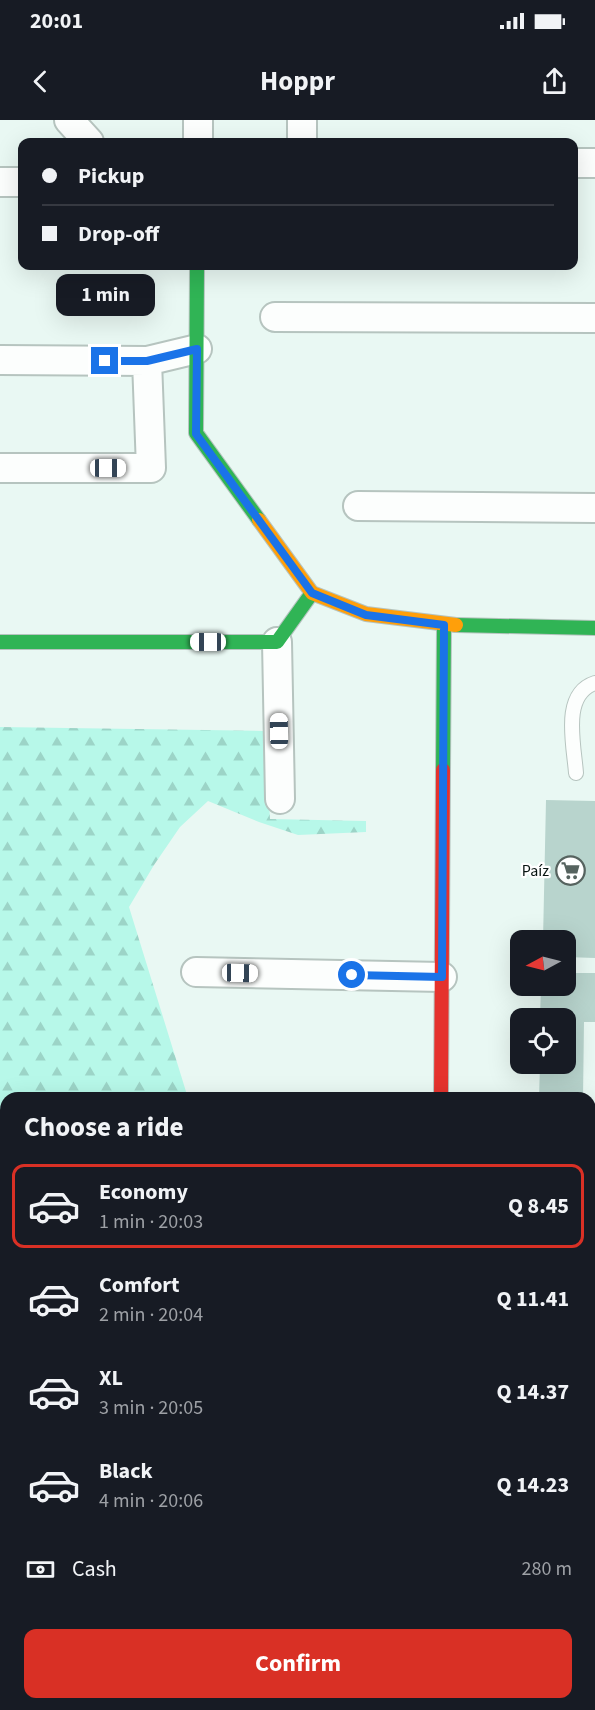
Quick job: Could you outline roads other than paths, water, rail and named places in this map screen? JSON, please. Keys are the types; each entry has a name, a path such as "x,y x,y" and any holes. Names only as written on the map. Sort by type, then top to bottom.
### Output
{"street":[{"path":"69,120 85,138"},
{"path":"198,120 198,138"},
{"path":"302,120 302,138"},
{"path":"578,163 595,163"},
{"path":"0,182 18,182"},
{"path":"197,270 196,434 312,593 366,615 444,625 595,628"},
{"path":"275,317 595,318"},
{"path":"0,360 147,361 197,349"},
{"path":"0,468 151,468 147,361"},
{"path":"358,506 595,508"},
{"path":"280,799 277,642 312,593"},
{"path":"441,1092 444,625"},
{"path":"0,642 277,642"},
{"path":"195,972 442,977"}],"lane":[{"path":"576,773 573,716 575,699 585,687 595,683"}],"place":[{"name":"Paíz","path":"570,871"}]}
